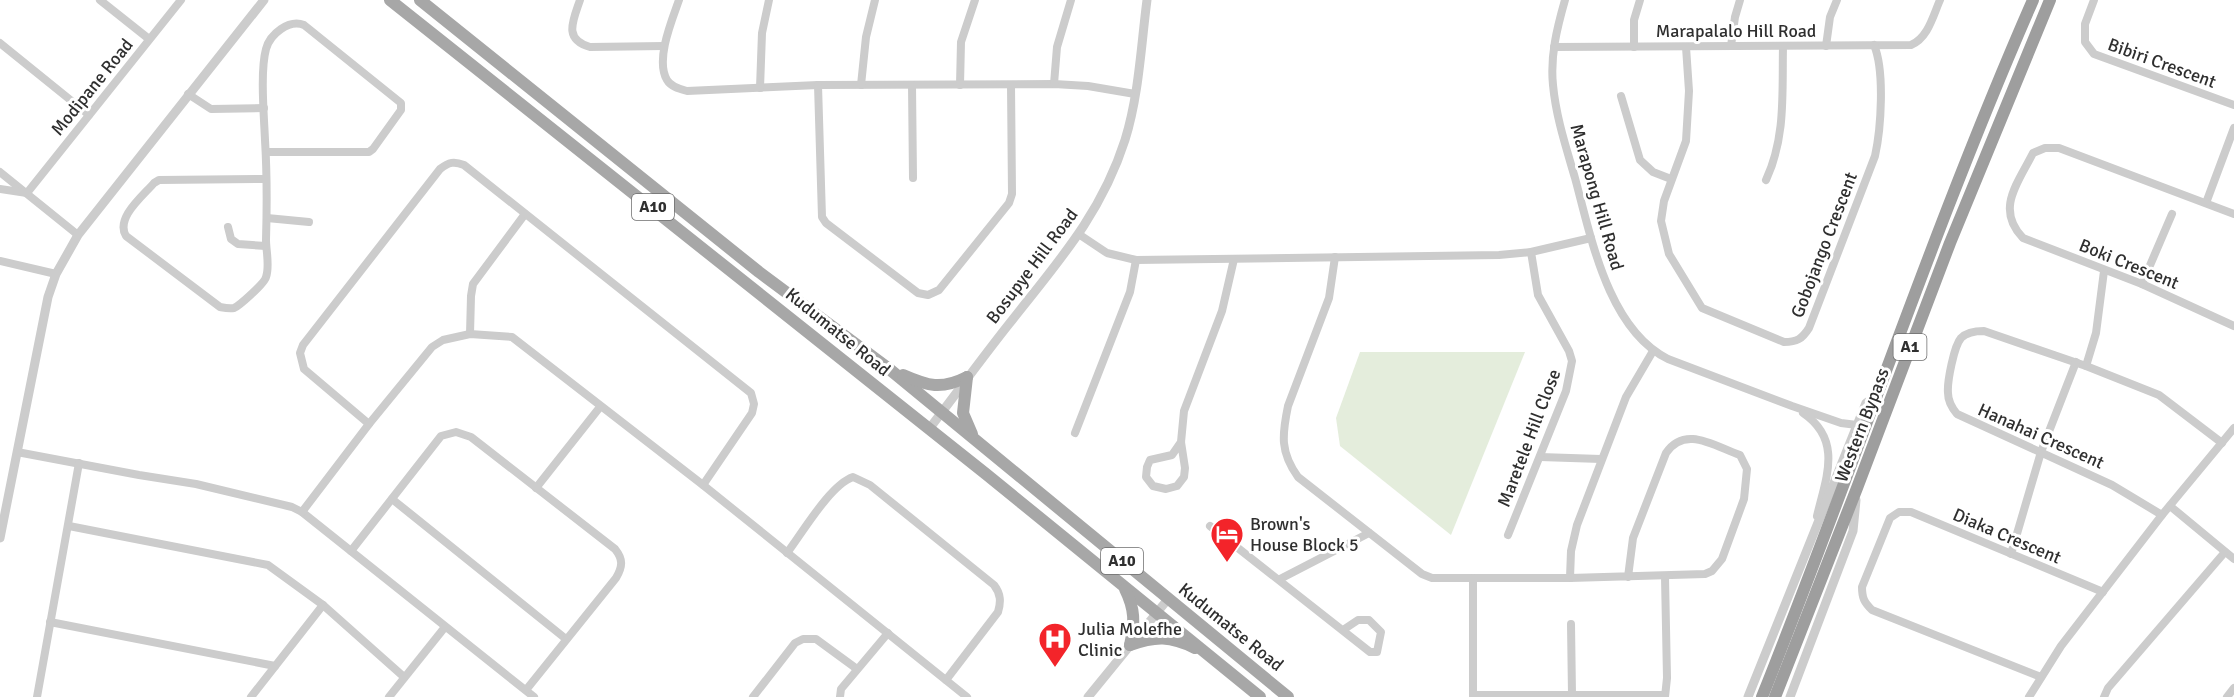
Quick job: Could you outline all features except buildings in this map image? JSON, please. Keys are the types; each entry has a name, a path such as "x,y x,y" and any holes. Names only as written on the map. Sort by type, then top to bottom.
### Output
{"highway":[{"name":"Western Bypass","path":"1762,697 1832,520 1875,397 1967,158 2033,0"},
{"name":"Western Bypass","path":"1775,697 1950,243 2050,0"}],"main road":[{"name":"Kudumatse Road","path":"390,0 929,429 1260,697"},
{"name":"Kudumatse Road","path":"420,0 759,272 888,368 1288,697"},
{"path":"888,368 934,386 951,384 967,377 963,413 973,437"},
{"path":"1122,584 1133,605 1135,616 1130,645 1152,638 1165,638 1181,642 1212,656"}],"street":[{"path":"100,0 149,39"},
{"name":"Modipane Road","path":"27,193 181,0"},
{"path":"580,0 572,30 574,38 581,44 591,47 664,46"},
{"path":"679,0 664,46 665,73 667,80 678,89 687,91 818,85 1054,84 1135,94"},
{"path":"760,88 762,33 769,0"},
{"path":"861,85 866,37 875,0"},
{"path":"960,85 961,42 975,0"},
{"path":"1054,84 1057,46 1071,0"},
{"name":"Bosupye Hill Road","path":"929,429 967,377 1080,235 1104,192 1118,160 1131,115 1147,0"},
{"name":"Marapong Hill Road","path":"1565,0 1554,47 1553,84 1557,115 1591,238 1612,295 1632,328 1653,351 1792,406 1841,423 1857,425"},
{"path":"1634,47 1634,20 1640,0"},
{"path":"1731,46 1740,0"},
{"path":"1826,46 1830,17 1837,0"},
{"name":"Marapalalo Hill Road","path":"1554,47 1911,45 1918,42 1924,35 1940,0"},
{"name":"Bibiri Crescent","path":"2094,0 2085,24 2085,42 2094,54 2234,105"},
{"path":"0,538 48,297 56,274 78,235 260,1"},
{"path":"266,152 369,152 373,150 402,107 399,100 300,23 288,25 270,38 267,46 264,108 266,152 267,218 265,280 237,306 227,309 220,307 126,236 122,230 124,219 159,180 266,179"},
{"path":"0,43 89,115"},
{"name":"Gobojango Crescent","path":"1671,179 1661,221 1663,236 1669,254 1702,308 1784,342 1795,342 1803,337 1809,328 1843,243 1875,156 1879,133 1880,69 1874,45"},
{"path":"1621,96 1641,160 1653,172 1671,179 1686,141 1689,91 1686,46"},
{"path":"1766,180 1780,137 1783,46"},
{"path":"818,85 822,217 826,223 918,293 928,296 939,290 1009,203 1013,184 1011,85"},
{"path":"912,85 914,178"},
{"path":"188,94 212,109 264,108"},
{"path":"2234,128 2206,203 2234,214"},
{"name":"Boki Crescent","path":"2206,203 2059,148 2045,148 2033,153 2009,203 2009,217 2013,228 2023,238 2142,284 2234,326"},
{"path":"369,424 303,369 300,353 303,345 440,169 455,162 464,165 751,393 754,404 752,413 703,485"},
{"path":"0,172 78,235"},
{"path":"0,189 27,193"},
{"path":"470,334 473,284 525,214"},
{"path":"2142,284 2172,214"},
{"path":"267,218 309,222"},
{"path":"228,227 233,241 238,244 266,246"},
{"path":"1080,235 1107,253 1136,260 1430,257 1531,252 1591,238"},
{"name":"Maretele Hill Close","path":"1508,536 1570,380 1572,362 1569,351 1538,296 1531,252"},
{"path":"1335,257 1329,298 1288,406 1284,424 1287,462 1298,477 1422,574 1432,578 1665,577 1705,574 1718,566 1744,499 1747,470 1740,455 1693,438 1681,439 1672,444 1666,453 1633,538 1628,577"},
{"path":"1181,442 1172,454 1150,460 1146,477 1154,486 1166,489 1177,486 1184,477 1181,442 1184,411 1222,311 1233,259"},
{"path":"1075,433 1130,292 1136,260"},
{"path":"0,261 56,274"},
{"path":"2086,366 2098,327 2104,271"},
{"name":"Hanahai Crescent","path":"2076,362 1984,331 1972,332 1962,337 1955,352 1948,392 1950,405 1957,414 2112,485 2162,515"},
{"path":"302,512 369,424 432,347 443,340 470,334 512,337 703,485 967,697"},
{"path":"1570,578 1573,538 1601,459 1626,397 1653,351"},
{"path":"2012,554 2041,452 2076,362 2159,395 2223,443"},
{"path":"1748,697 1866,403 1875,397"},
{"path":"1792,406 1820,428 1828,446 1828,466 1815,526"},
{"path":"536,488 600,407"},
{"path":"2029,697 2061,646 2162,515 2234,428"},
{"path":"351,551 441,436 450,432 462,433 471,437 615,549 622,561 621,570 616,578 526,690"},
{"path":"17,452 196,484 292,507 302,512 534,697"},
{"path":"1540,457 1601,459"},
{"path":"37,697 79,463"},
{"path":"787,553 834,490 844,481 853,477 870,485 999,591 1001,603 998,612 946,680"},
{"path":"1790,697 1852,531 1857,488"},
{"path":"392,499 566,639"},
{"path":"2170,506 2234,559"},
{"name":"Diaka Crescent","path":"2041,677 1872,610 1862,597 1862,587 1890,518 1899,512 1911,512 2103,592"},
{"path":"69,526 259,562 278,571 323,604 404,677"},
{"path":"1210,526 1370,652 1377,652 1381,632 1369,620 1358,620 1343,630"},
{"path":"1280,579 1369,533"},
{"path":"2104,697 2108,688 2225,552"},
{"path":"1473,578 1473,696 1665,696 1667,678 1665,577"},
{"path":"1088,697 1168,599"},
{"path":"251,697 323,604"},
{"path":"50,622 275,666"},
{"path":"1571,624 1572,695"},
{"path":"389,697 445,627"},
{"path":"840,697 841,689 888,633"},
{"path":"753,697 795,644 803,639 816,639 857,669"},
{"path":"2227,697 2234,688"}],"green space":[{"path":"1360,352 1525,352 1451,535 1340,446 1336,418"}],"place":[{"name":"Brown's House Block 5","path":"1227,563"},
{"name":"Julia Molefhe Clinic","path":"1055,668"}]}
